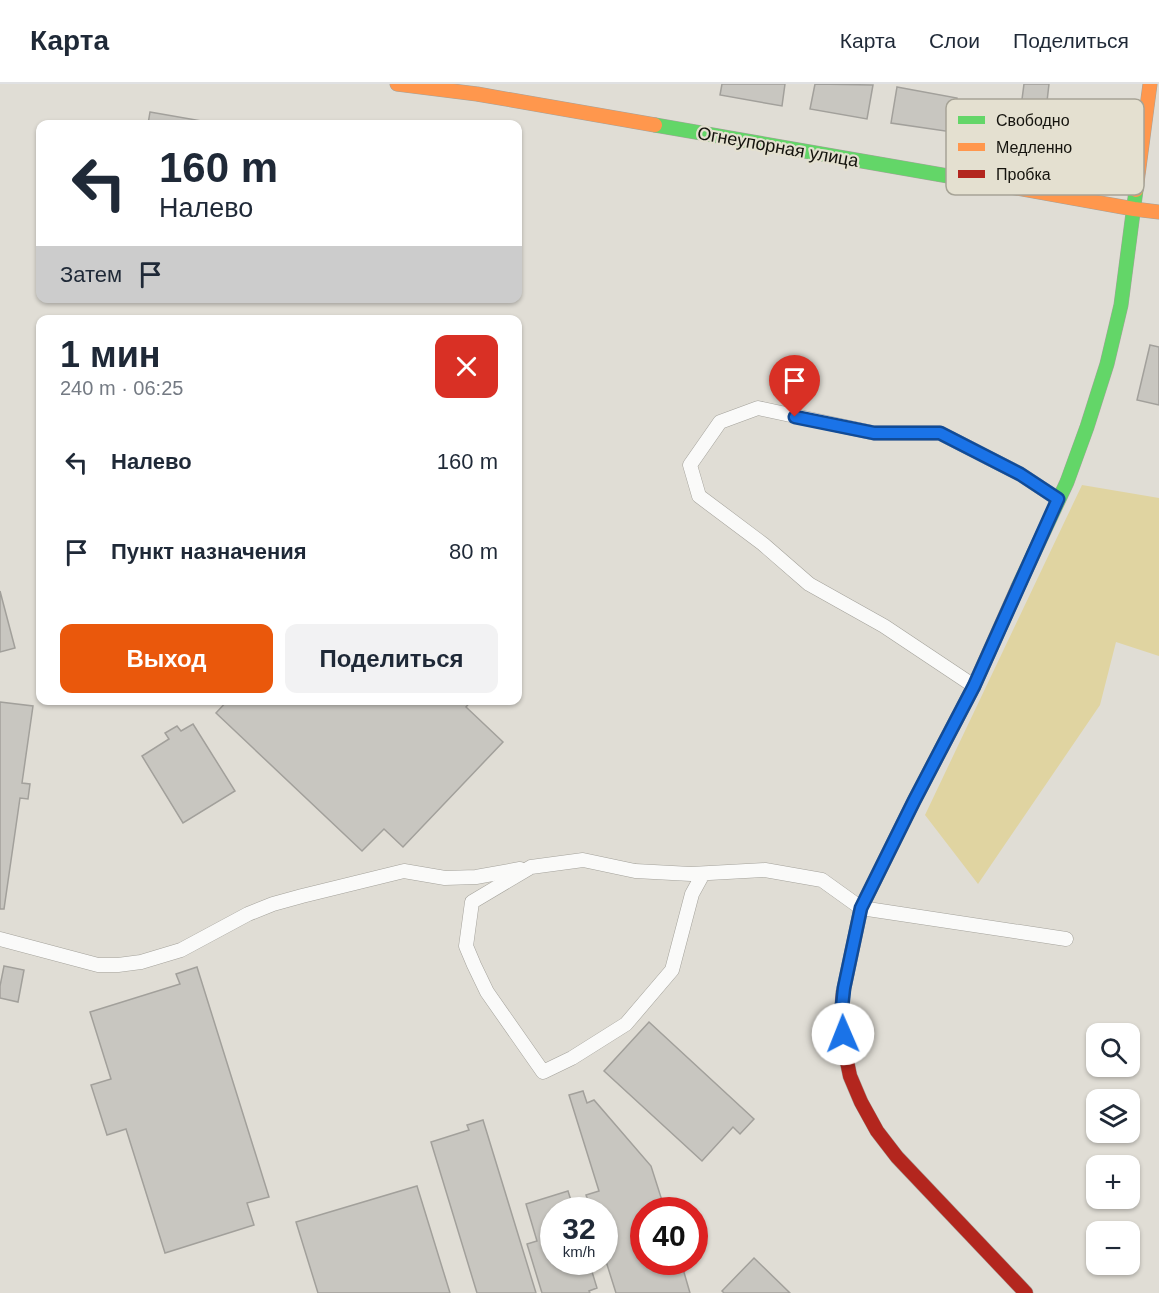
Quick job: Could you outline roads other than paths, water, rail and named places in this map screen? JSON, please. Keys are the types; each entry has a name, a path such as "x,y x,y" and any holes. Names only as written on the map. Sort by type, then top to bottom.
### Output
{"street":[{"name":"Огнеупорная улица","path":"397,84 489,96 946,176"},
{"path":"1144,131 1150,84"},
{"name":"Огнеупорная улица","path":"1054,195 1159,212"},
{"path":"1026,1293 897,1157 877,1131 850,1076 841,1016 844,988 861,908 974,686 1078,453 1107,364 1120,305 1136,195"}],"lane":[{"path":"974,686 884,626 809,584 763,544 699,496 690,465 720,422 758,408 874,433 940,433 1020,474 1058,499"},
{"path":"0,939 98,965 141,962 181,950 273,904 404,871 445,878 476,877 583,860 635,871 703,874 765,870 822,880 861,908 1066,939"},
{"path":"531,867 472,902 466,946 487,992 543,1072 572,1058 626,1024 672,970 692,894 703,874"}]}
